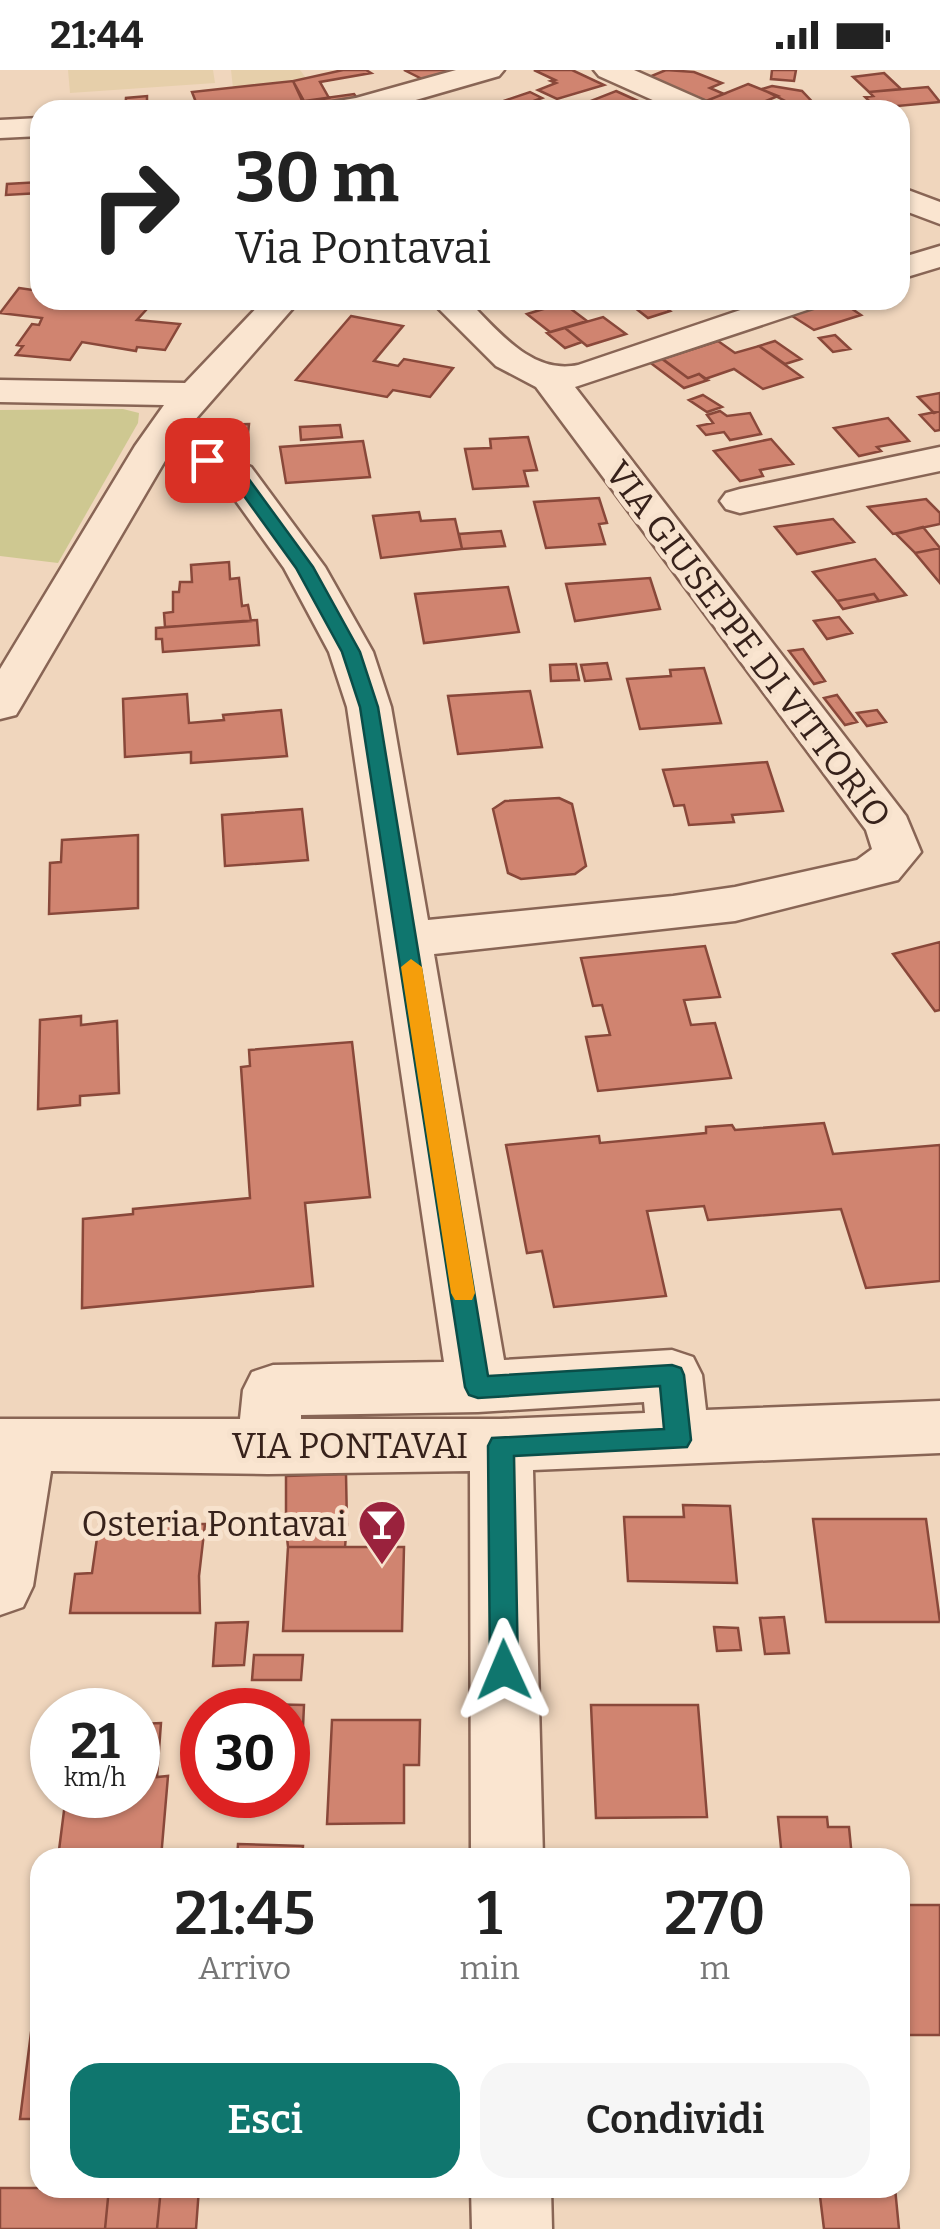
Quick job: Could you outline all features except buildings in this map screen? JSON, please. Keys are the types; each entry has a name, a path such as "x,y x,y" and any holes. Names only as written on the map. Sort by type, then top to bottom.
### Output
{"street":[{"path":"381,100 489,70"},
{"path":"463,100 498,70"},
{"path":"610,70 678,100"},
{"path":"391,98 429,94 441,100"},
{"path":"0,128 30,127"},
{"path":"910,201 940,214"},
{"path":"910,266 940,256"},
{"path":"0,705 154,446 192,394 273,310"},
{"name":"VIA GIUSEPPE DI VITTORIO","path":"406,939 735,904 867,874 880,869 897,852 889,827 548,379 520,366 458,310"},
{"path":"548,379 589,373 775,310"},
{"path":"0,392 192,394"},
{"path":"154,446 176,449 237,474 304,567 351,652 369,707 489,1416 506,1848"},
{"path":"740,500 940,459"},
{"name":"VIA PONTAVAI","path":"12,1445 268,1448 489,1416 678,1440 940,1427"},
{"path":"0,1586 12,1445"},
{"path":"511,2198 512,2229"}],"shaded area":[{"path":"68,70 213,70 215,83 70,93"},
{"path":"231,70 300,70 306,78 233,88"},
{"path":"123,409 139,413 138,423 58,563 0,556 0,410"}],"slow traffic":[{"path":"411,967 463,1293"}],"place":[{"name":"Osteria Pontavai","path":"382,1566"}],"route":[{"path":"207,460 237,474 304,567 351,652 369,707 478,1387 672,1375 678,1440 501,1446 504,1670"}]}
